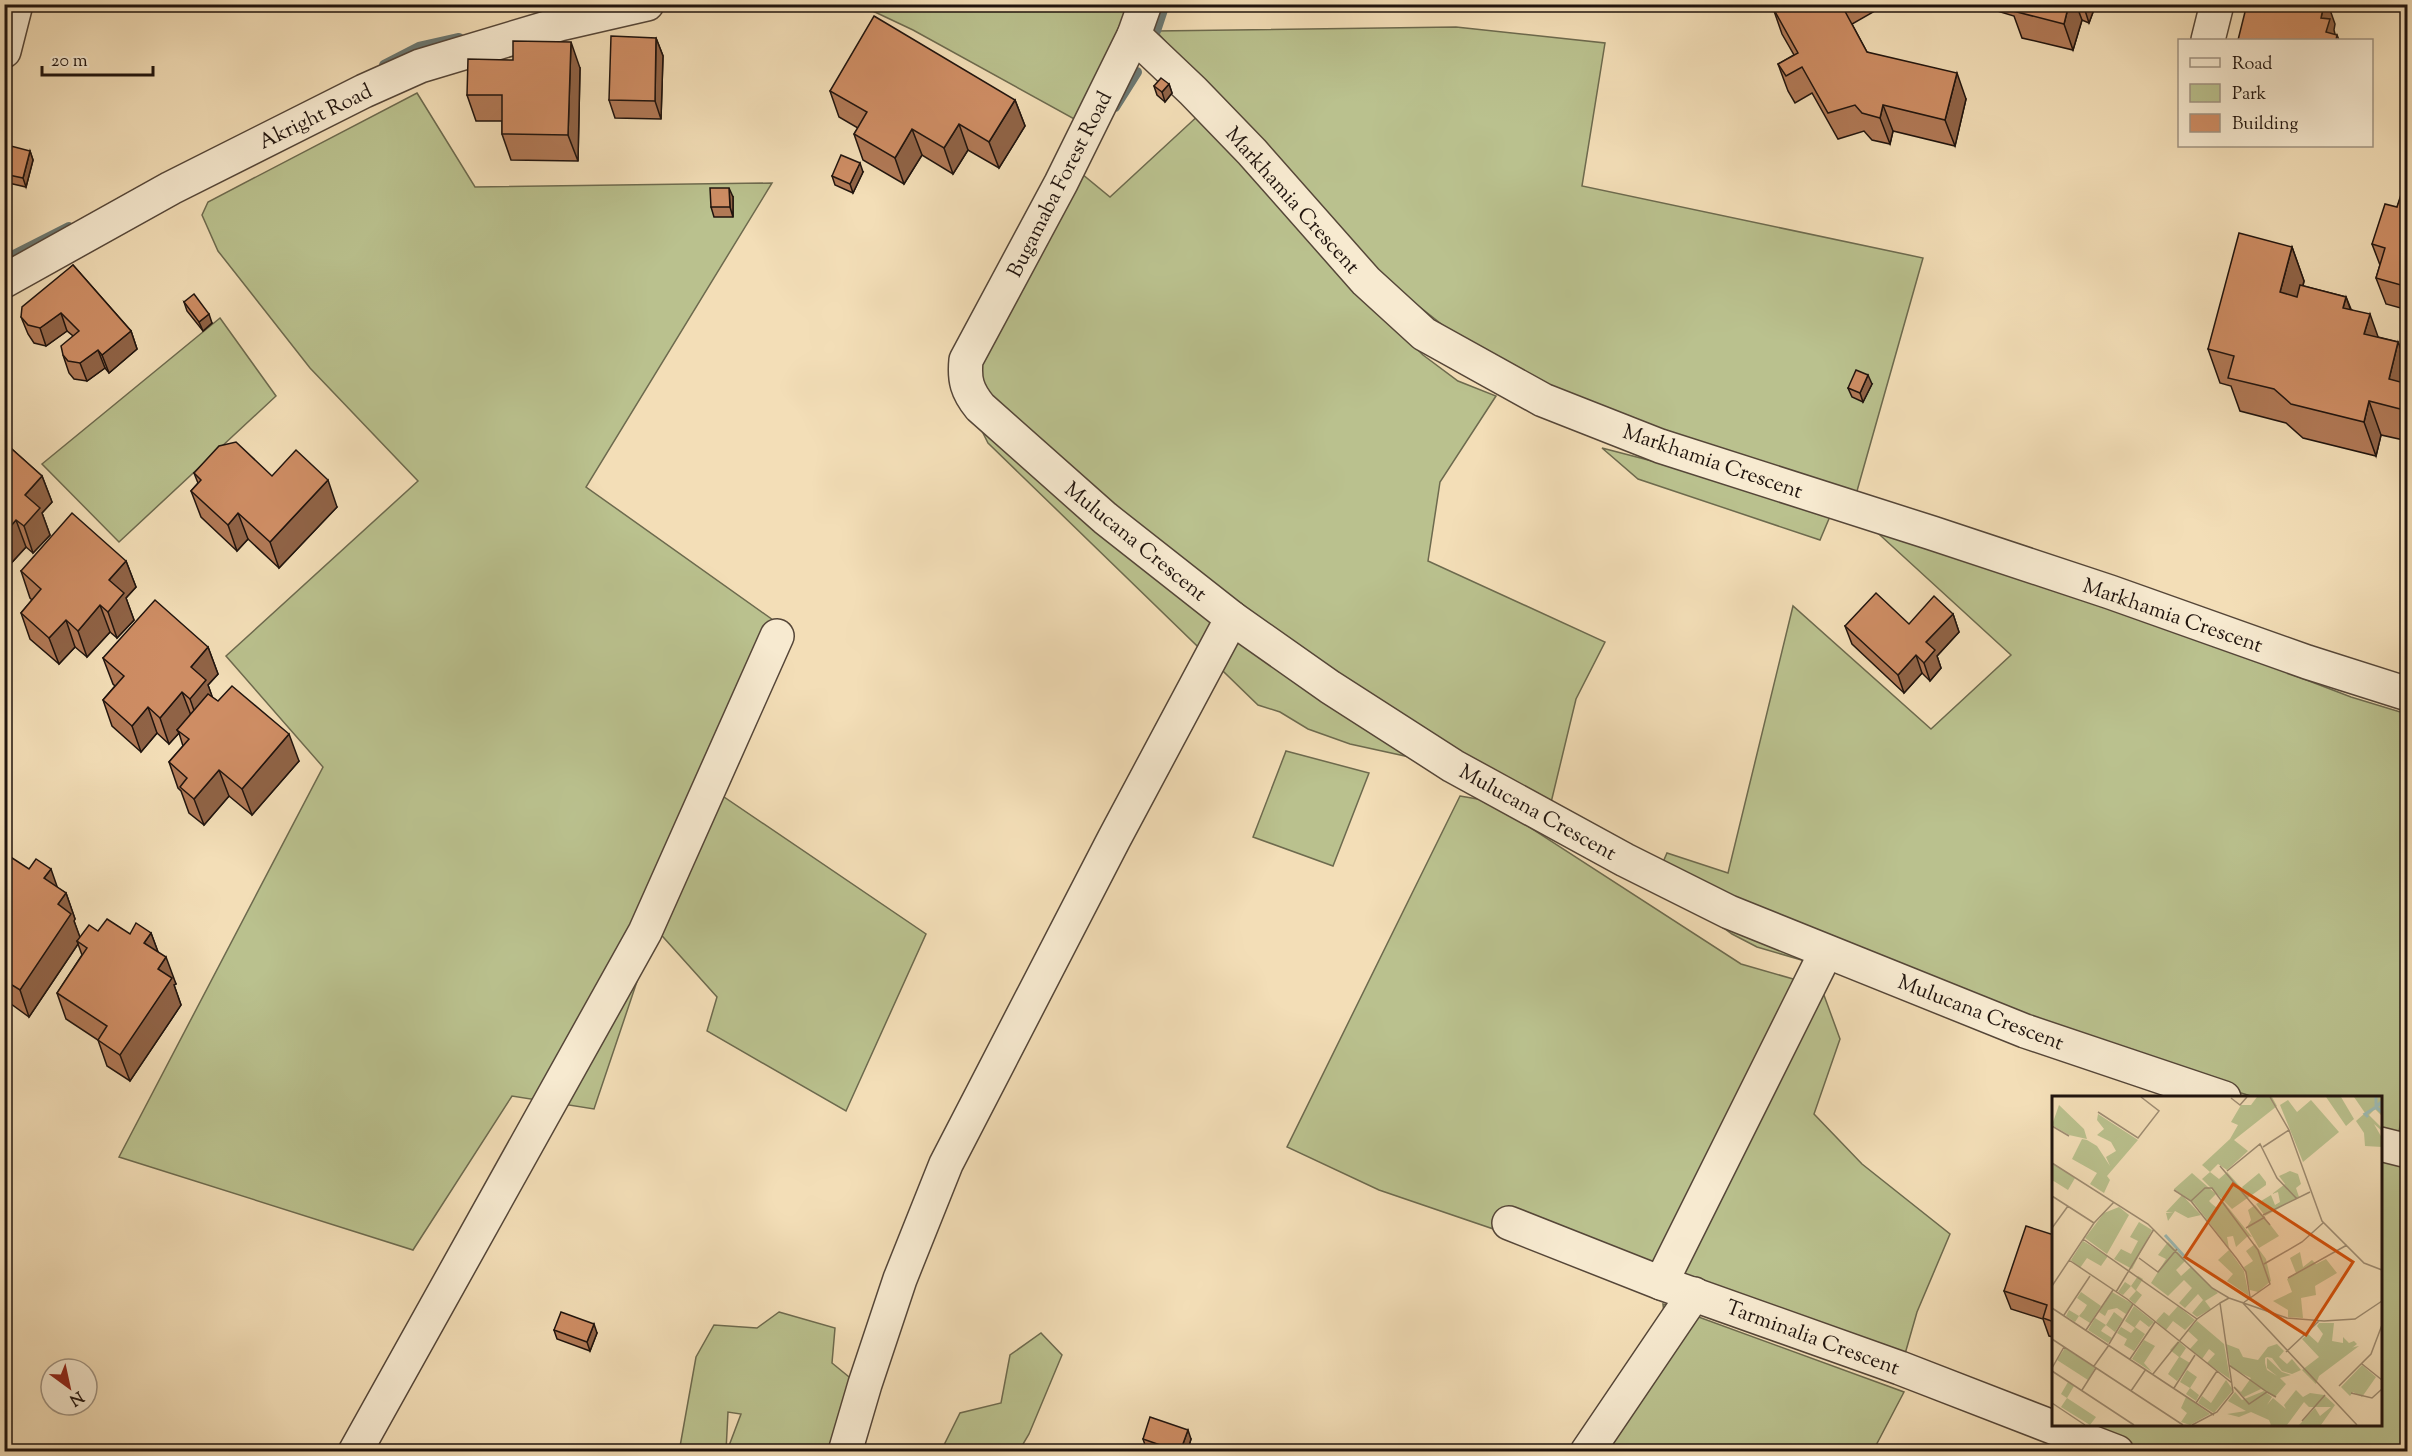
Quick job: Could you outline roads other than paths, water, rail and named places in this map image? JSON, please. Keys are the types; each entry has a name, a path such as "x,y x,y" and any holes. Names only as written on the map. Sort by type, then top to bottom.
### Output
{"street":[{"path":"4,51 16,4"},
{"name":"Akright Road","path":"4,281 171,188 420,66 560,24 646,4"},
{"path":"2208,39 2217,4"},
{"name":"Bugamaba Forest Road","path":"966,360 1061,183 1140,20"},
{"name":"Markhamia Crescent","path":"1140,20 1193,91 1252,153 1366,281 1424,334 1543,400 1660,446 2110,592 2307,662 2408,694"},
{"name":"Mulucana Crescent","path":"966,360 964,377 968,392 980,407 1105,518 1232,618 1330,687 1453,766 1625,860 1729,912 2025,1031 2218,1096"},
{"path":"845,1452 900,1279 946,1164 1113,839 1232,618"},
{"path":"355,1452 645,932 777,636"},
{"path":"1660,1283 1826,952"},
{"path":"2382,1144 2408,1151"},
{"name":"Tarminalia Crescent","path":"1509,1223 1660,1283 1900,1368 2117,1452"},
{"path":"1587,1452 1694,1294"}],"waterway":[{"path":"1156,31 1165,4"},
{"path":"384,65 419,47 459,38"},
{"path":"1115,107 1137,72"},
{"path":"4,260 69,227"}]}
